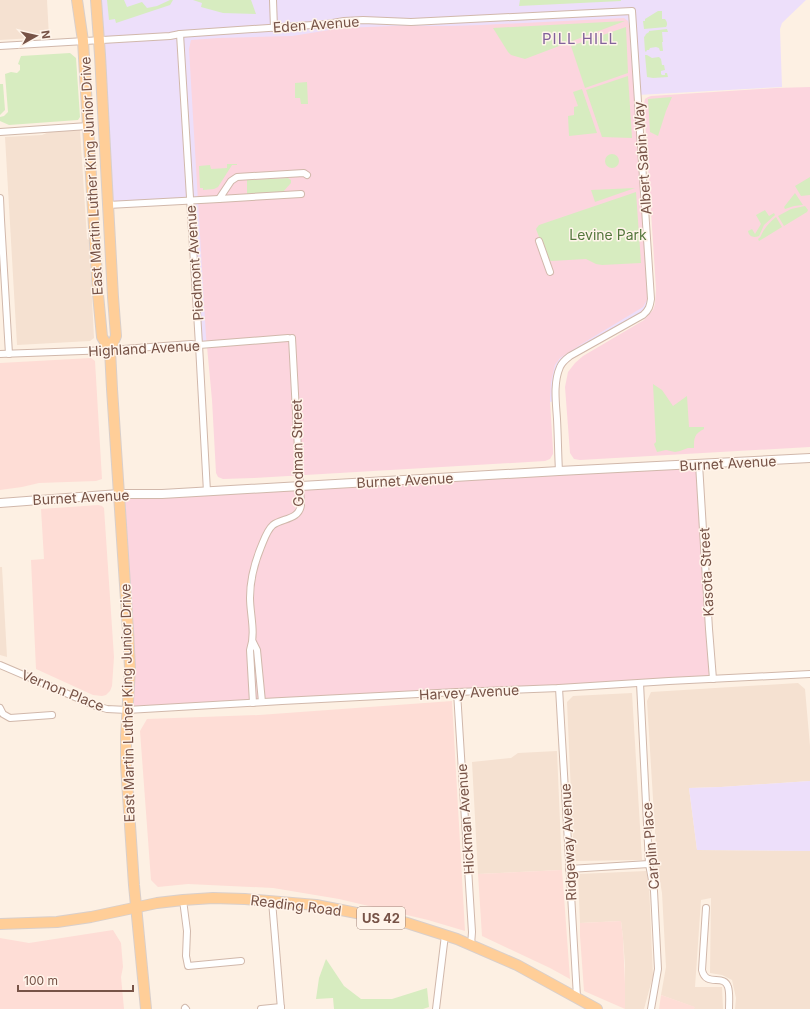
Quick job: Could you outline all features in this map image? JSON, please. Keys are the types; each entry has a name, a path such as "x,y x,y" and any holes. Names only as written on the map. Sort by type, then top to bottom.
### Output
{"main road":[{"name":"East Martin Luther King Junior Drive","path":"77,0 83,41 97,286 102,337 110,350"},
{"name":"East Martin Luther King Junior Drive","path":"96,0 116,336 110,350 130,668 127,710 126,765 133,871 146,1009"},
{"name":"Reading Road","path":"0,924 57,922 91,917 157,903 183,900 232,898 316,905 407,923 445,935 517,965 597,1009"}],"street":[{"path":"273,0 274,28"},
{"name":"Eden Avenue","path":"0,46 170,36 252,28 326,24 344,21 363,20 411,22 632,11"},
{"name":"Albert Sabin Way","path":"559,471 556,401 557,379 560,366 564,360 570,356 643,315 647,312 650,306 651,299 632,11"},
{"name":"Piedmont Avenue","path":"180,34 207,492"},
{"path":"0,132 88,126"},
{"path":"219,199 231,181 237,177 304,173 307,175"},
{"path":"108,205 302,194"},
{"path":"0,198 9,354"},
{"path":"539,241 550,272"},
{"name":"Highland Avenue","path":"0,354 110,350 166,345 199,345 290,338"},
{"name":"Goodman Street","path":"262,702 257,650 253,642 250,598 250,584 254,563 268,531 273,525 298,513 301,505 296,403 290,338"},
{"name":"Burnet Avenue","path":"0,503 119,494 207,492 810,458"},
{"name":"Kasota Street","path":"699,464 713,679"},
{"name":"Goodman Street","path":"253,642 250,650 253,703"},
{"name":"Vernon Place","path":"0,665 96,706 107,709 127,710"},
{"name":"Harvey Avenue","path":"127,710 559,688 669,680 810,674"},
{"name":"Carplin Place","path":"640,683 649,864 654,891 658,969 651,1009"},
{"name":"Ridgeway Avenue","path":"559,688 577,997"},
{"name":"Hickman Avenue","path":"457,692 472,932 471,945"},
{"name":"Vernon Place","path":"0,708 3,714 10,718 52,715"},
{"path":"569,869 649,864"},
{"path":"183,900 187,931 186,956 188,966 241,961"},
{"path":"261,1009 281,1008 272,901"},
{"path":"706,908 702,970 705,977 726,983 728,987 729,1009"},
{"path":"436,1009 445,935"}],"shaded area":[{"path":"0,0 47,0 49,37 0,40"},
{"path":"96,0 806,0 782,23 780,29 782,87 638,95 651,299 647,312 570,356 560,366 556,401 550,402 292,338 199,345 190,201 108,205"},
{"path":"624,18 628,21 629,26 647,300 643,307 560,358 555,365 551,382 550,401 553,454 550,459 545,461 254,478 223,479 218,477 216,473 212,400 206,336 189,49 191,40 292,36 342,28 481,25"},
{"path":"810,87 810,447 580,460 574,459 570,453 565,387 568,372 583,356 644,320 653,310 655,304 656,289 644,104 645,99 651,96"},
{"path":"80,130 87,239 89,240 94,338 90,341 17,345 5,137 42,135 49,132"},
{"path":"91,358 95,361 102,479 96,481 39,483 0,490 0,363"},
{"path":"699,464 713,679 127,710 119,494"},
{"path":"98,505 104,508 114,657 112,686 106,695 102,696 93,695 36,669 31,560 44,559 41,509"},
{"path":"0,567 2,567 7,657 0,655"},
{"path":"798,683 805,689 810,746 810,781 689,788 697,850 810,851 810,1009 735,1009 736,998 732,980 722,975 710,973 711,898 701,900 695,987 722,987 723,1009 694,1009 694,1007 661,995 666,967 662,893 657,864 647,701 651,692"},
{"path":"632,693 642,860 574,861 567,702 573,696"},
{"path":"452,701 465,931 428,920 339,899 273,888 188,884 158,887 151,880 140,731 147,719 259,715"},
{"path":"557,751 562,870 478,874 472,762 511,758 518,753"},
{"path":"810,781 810,851 697,850 689,788"},
{"path":"562,870 570,979 482,936 478,874"},
{"path":"646,871 649,884 653,976 644,1009 625,1009 625,965 621,921 580,923 578,874"},
{"path":"621,921 623,938 625,1009 584,991 580,936 580,923"},
{"path":"113,930 121,943 123,967 121,977 124,1009 0,1009 0,938 29,943"},
{"path":"661,995 695,1007 694,1009 659,1009"}],"green space":[{"path":"107,0 124,0 127,7 142,2 147,8 173,0 170,5 116,23 115,19 109,20"},
{"path":"193,0 251,0 256,14 223,13 201,7 202,3"},
{"path":"520,0 621,0 621,1 519,6"},
{"path":"658,11 662,11 662,19 665,19 667,23 666,27 644,29 643,21"},
{"path":"625,21 525,59 511,55 493,28"},
{"path":"626,27 628,73 585,88 571,46"},
{"path":"667,29 668,32 662,32 663,51 660,51 659,48 656,47 650,48 646,52 644,37 646,34 649,31"},
{"path":"70,53 76,58 80,117 78,120 9,125 0,121 0,117 4,116 8,112 5,74 11,72 17,73 20,70 20,65 18,64 21,56"},
{"path":"645,55 652,58 659,57 665,70 661,71 661,74 665,75 665,73 667,73 668,77 647,77"},
{"path":"628,76 632,138 602,137 586,90"},
{"path":"307,82 308,104 301,104 300,98 295,98 295,83"},
{"path":"0,84 3,84 5,110 0,115"},
{"path":"582,89 597,133 569,136 568,116 574,115 574,107 578,106 573,92"},
{"path":"672,97 658,136 650,132 648,99"},
{"path":"609,154 615,154 619,158 619,164 615,168 609,168 605,164 605,158"},
{"path":"227,164 237,165 232,165 218,187 203,190 203,188 200,188 199,166 210,165 211,169 227,168"},
{"path":"810,177 810,195 801,196 795,186"},
{"path":"288,178 291,180 291,183 282,193 247,195 247,180"},
{"path":"635,188 595,202 591,190"},
{"name":"Levine Park","path":"636,192 641,263 602,265 586,259 551,261 547,258 536,229 539,225"},
{"path":"795,193 803,205 785,209 784,207"},
{"path":"805,206 808,210 807,212 784,226 778,216 791,209"},
{"path":"765,210 769,216 774,213 775,215 764,225 759,236 755,237 749,235 748,231 752,229 755,234 761,224 756,215"},
{"path":"776,217 782,227 759,241 758,239 765,228"},
{"path":"653,384 662,390 673,406 687,396 689,427 704,427 704,429 695,437 694,448 688,448 675,452 666,450 657,452 654,444 656,442"},
{"path":"326,959 344,986 361,999 392,999 427,988 429,1007 423,1009 334,1009 333,998 316,999 319,978"}],"district":[{"name":"PILL HILL","path":"580,38"}]}
